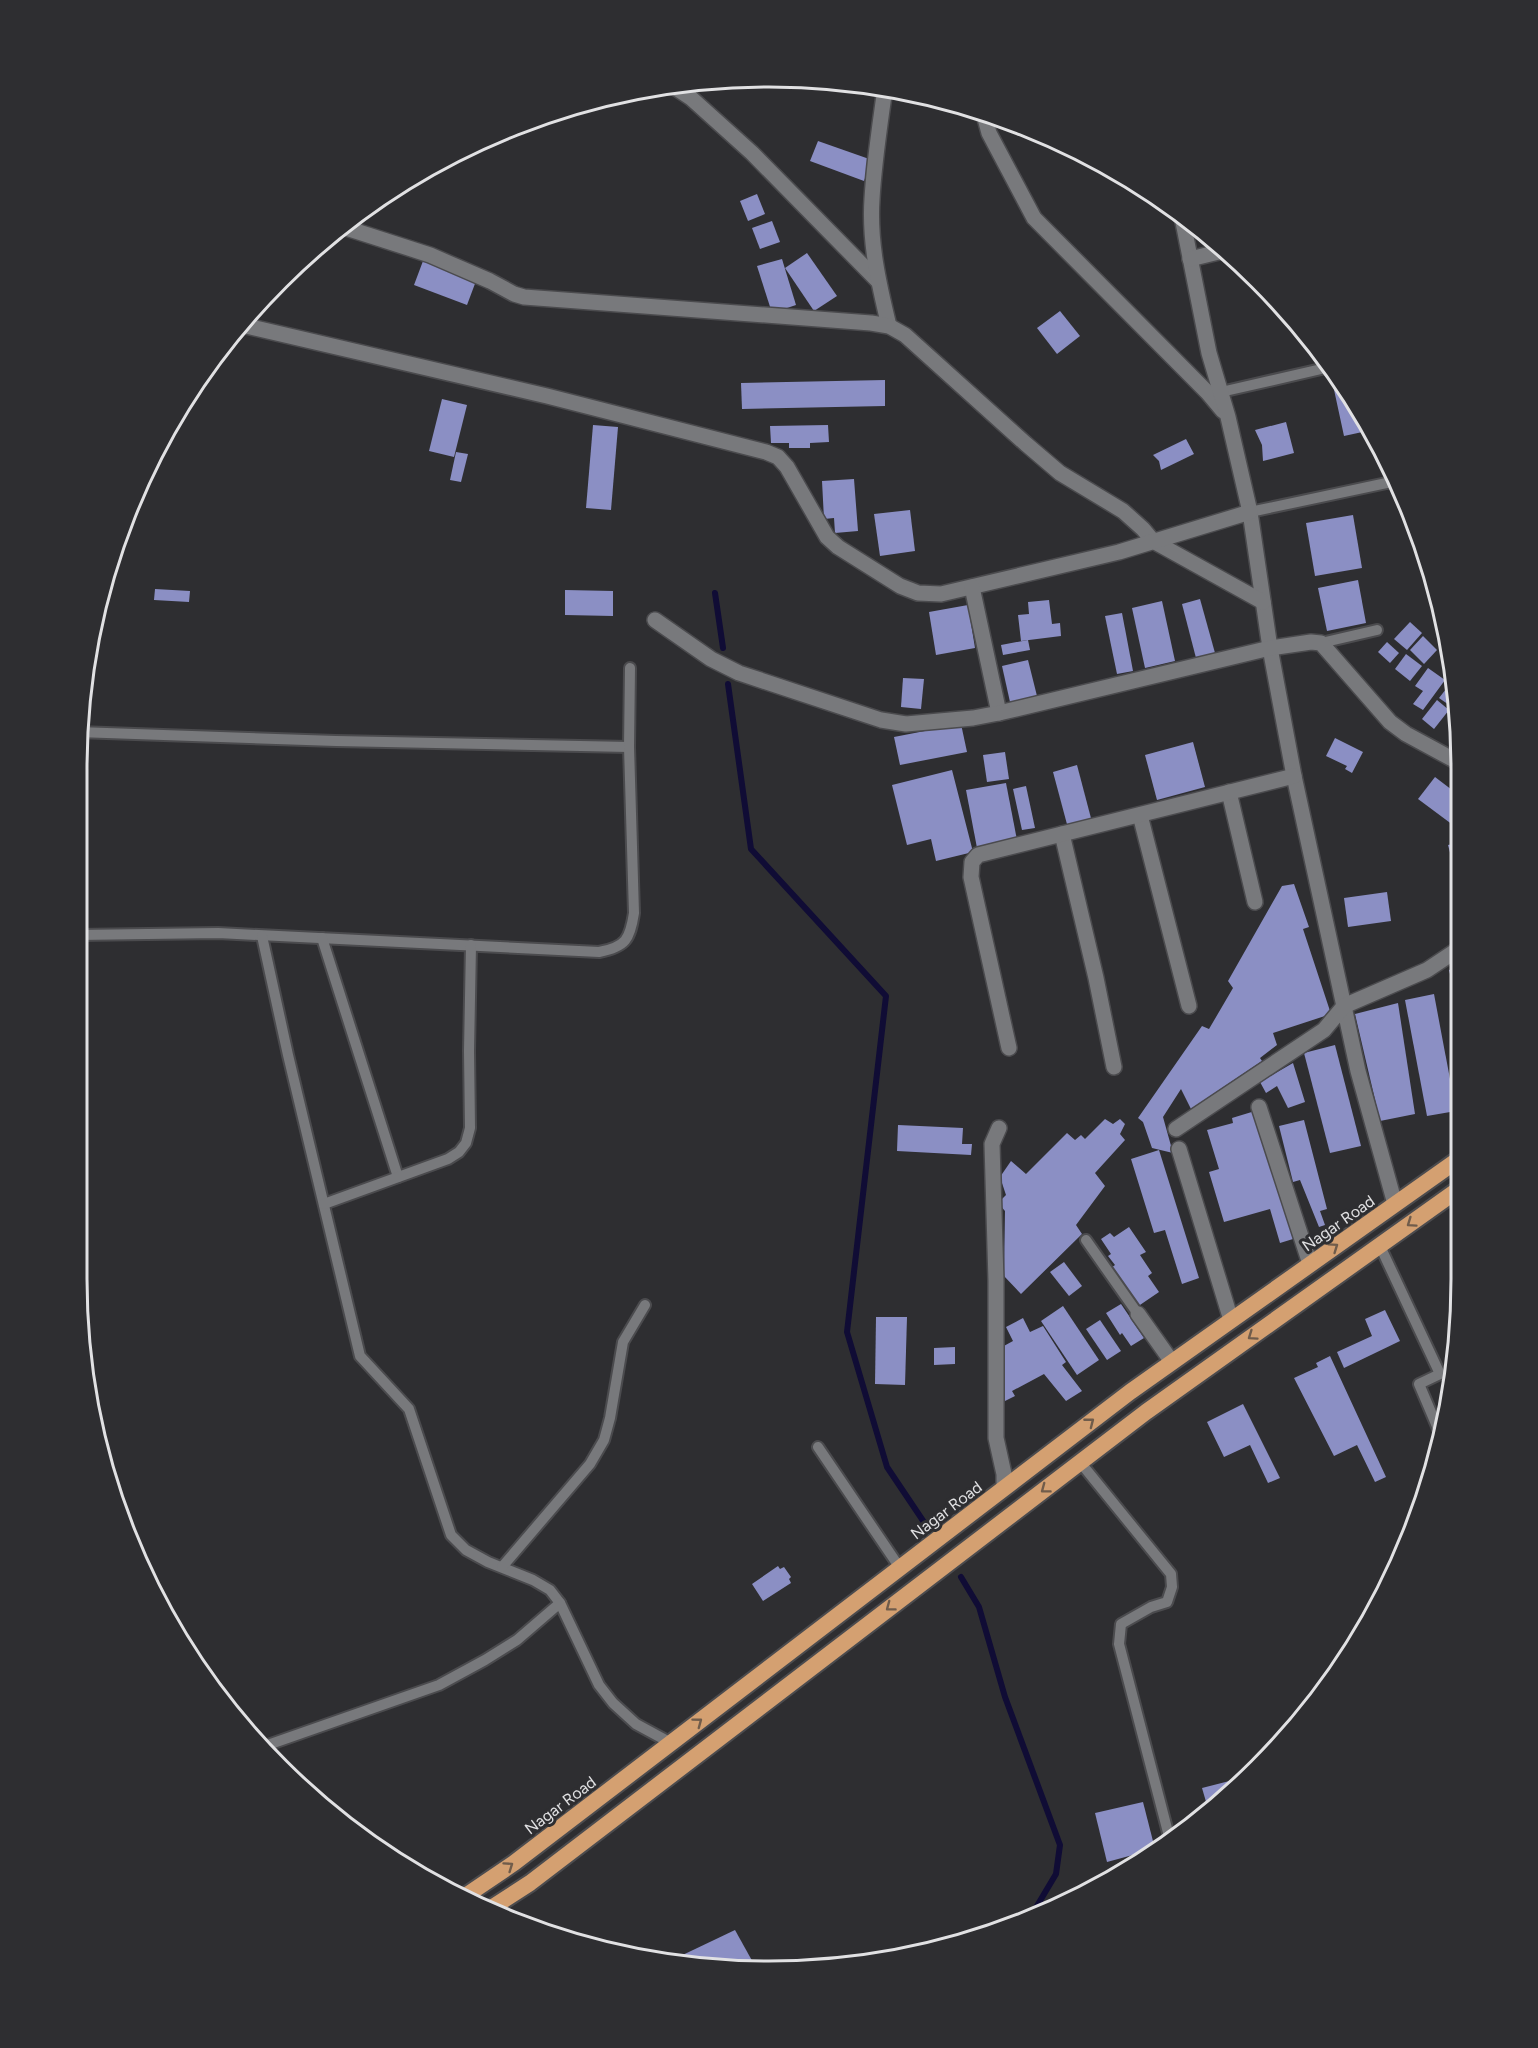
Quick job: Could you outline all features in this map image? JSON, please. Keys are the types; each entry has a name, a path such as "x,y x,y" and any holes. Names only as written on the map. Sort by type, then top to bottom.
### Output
{"highway":[{"name":"Nagar Road","path":"471,1893 514,1863 1130,1392 1451,1165"},
{"path":"498,1905 1146,1412 1451,1195"}],"street":[{"path":"682,93 752,153 878,281"},
{"path":"884,97 872,200 874,252 878,281 889,326"},
{"path":"986,122 1034,218 1208,393 1228,417"},
{"path":"1184,228 1209,353 1228,417 1250,512 1270,648 1294,776 1358,1071 1395,1204"},
{"path":"352,230 430,255 524,297 889,326 905,335 1060,473 1123,511 1153,541 1263,602"},
{"path":"1190,259 1215,253"},
{"path":"250,327 547,396 766,452 778,458 787,467 827,537 838,547 900,586 918,592 941,594 1119,552 1250,512"},
{"path":"972,587 999,713"},
{"path":"655,620 711,659 739,673 881,720 906,724 973,718 999,713 1270,648 1311,642 1322,643 1390,722 1406,734 1451,758"},
{"path":"1009,1048 971,877 972,862 978,855 1294,776"},
{"path":"1229,792 1256,902"},
{"path":"1140,814 1189,1006"},
{"path":"1062,834 1096,978 1114,1067"},
{"path":"1176,1129 1324,1030 1344,1006 1427,970 1451,954"},
{"path":"1259,1107 1310,1264"},
{"path":"999,1128 992,1144 996,1281 996,1438 1004,1474 1004,1488"},
{"path":"1179,1149 1231,1320"},
{"path":"1138,1314 1172,1362"}],"lane":[{"path":"1221,392 1321,369"},
{"path":"1250,512 1388,483"},
{"path":"1322,643 1377,630"},
{"path":"87,935 218,933 599,952 615,949 624,942 631,929 634,913 629,747 630,668"},
{"path":"88,732 336,741 629,747"},
{"path":"262,936 360,1356 409,1409 451,1535 466,1550 550,1590 560,1603 599,1685 612,1703 636,1724 671,1743"},
{"path":"322,938 398,1177"},
{"path":"324,1204 448,1159 459,1152 466,1143 470,1128 471,945"},
{"path":"1086,1240 1138,1314"},
{"path":"1380,1246 1440,1374 1419,1384 1436,1423"},
{"path":"502,1568 590,1464 604,1440 623,1342 645,1305"},
{"path":"818,1447 900,1568"},
{"path":"1080,1462 1171,1574 1172,1587 1167,1602 1151,1607 1121,1624 1119,1644 1168,1832"},
{"path":"271,1744 439,1685 517,1640 560,1603"}],"building":[{"path":"818,141 872,160 864,181 810,161"},
{"path":"757,194 765,214 748,221 740,201"},
{"path":"772,221 780,242 760,249 752,228"},
{"path":"807,253 837,296 814,311 785,268"},
{"path":"782,259 796,305 772,313 757,266"},
{"path":"423,261 476,281 467,305 414,285"},
{"path":"1060,311 1080,336 1057,354 1037,328"},
{"path":"885,380 885,406 742,409 741,383"},
{"path":"1333,386 1362,432 1344,436"},
{"path":"442,399 467,405 454,457 429,451"},
{"path":"1286,422 1294,453 1263,461 1262,445 1255,430"},
{"path":"593,425 618,427 611,510 586,508"},
{"path":"828,425 829,442 810,443 810,448 789,448 789,443 771,443 770,426"},
{"path":"1186,439 1194,454 1161,470 1159,461 1153,455"},
{"path":"456,452 468,454 461,482 450,480"},
{"path":"854,479 858,531 835,533 834,518 824,519 822,481"},
{"path":"910,510 915,551 880,556 874,514"},
{"path":"1353,515 1362,568 1315,576 1306,523"},
{"path":"1358,580 1366,623 1327,631 1318,588"},
{"path":"155,589 190,591 189,602 154,600"},
{"path":"565,590 613,591 613,616 565,615"},
{"path":"1200,599 1215,653 1196,658 1182,604"},
{"path":"1049,600 1052,624 1060,623 1061,636 1021,641 1018,615 1029,614 1028,602"},
{"path":"1162,601 1175,661 1145,668 1132,608"},
{"path":"968,605 975,648 936,655 929,612"},
{"path":"1122,613 1133,671 1117,674 1105,616"},
{"path":"1410,622 1422,633 1407,650 1394,639"},
{"path":"1423,636 1437,650 1424,664 1410,650"},
{"path":"1028,640 1030,650 1003,655 1001,645"},
{"path":"1387,642 1399,653 1390,663 1378,652"},
{"path":"1406,654 1422,666 1410,681 1395,669"},
{"path":"1028,660 1037,696 1010,702 1002,666"},
{"path":"1428,668 1445,680 1423,710 1413,704 1423,691 1415,686"},
{"path":"903,678 924,679 921,709 901,707"},
{"path":"1446,689 1448,704 1439,698"},
{"path":"1437,700 1448,709 1434,729 1422,719"},
{"path":"961,724 967,752 900,765 894,737"},
{"path":"1335,738 1363,752 1352,773 1345,769 1347,766 1326,756"},
{"path":"1193,742 1205,787 1157,800 1145,755"},
{"path":"1005,752 1009,779 987,782 983,755"},
{"path":"1077,765 1092,822 1068,828 1053,772"},
{"path":"952,770 973,852 936,861 931,839 907,845 892,785"},
{"path":"1435,777 1451,789 1451,824 1418,799"},
{"path":"1006,783 1017,840 977,848 966,790"},
{"path":"1026,786 1035,828 1022,830 1013,789"},
{"path":"1294,884 1309,927 1303,929 1331,1014 1273,1033 1277,1045 1260,1058 1262,1061 1191,1109 1181,1089 1163,1117 1173,1153 1152,1148 1143,1122 1138,1118 1202,1026 1209,1029 1233,988 1228,981 1282,886"},
{"path":"1387,892 1391,921 1348,927 1344,898"},
{"path":"1434,994 1451,1084 1451,1112 1427,1116 1405,1000"},
{"path":"1398,1003 1415,1114 1380,1121 1355,1014"},
{"path":"1335,1045 1361,1146 1330,1153 1304,1053"},
{"path":"1293,1063 1305,1102 1288,1108 1277,1086 1266,1093 1260,1082"},
{"path":"1255,1111 1293,1239 1280,1243 1270,1209 1224,1222 1209,1172 1219,1169 1207,1130 1233,1123 1232,1118"},
{"path":"1105,1119 1113,1124 1120,1119 1125,1124 1120,1134 1125,1140 1095,1173 1105,1186 1076,1225 1082,1234 1021,1294 1004,1276 1005,1211 998,1203 1006,1195 1000,1177 1011,1161 1026,1174 1067,1133 1075,1140 1081,1135 1085,1139"},
{"path":"1304,1120 1327,1209 1320,1211 1325,1225 1319,1227 1300,1180 1293,1182 1279,1126"},
{"path":"898,1125 963,1128 962,1144 972,1144 971,1155 897,1151"},
{"path":"1159,1150 1199,1278 1182,1284 1165,1230 1154,1233 1131,1159"},
{"path":"1129,1227 1146,1252 1140,1255 1152,1273 1148,1276 1159,1292 1137,1307 1111,1268 1115,1265 1108,1256 1111,1254 1101,1239 1110,1233 1114,1237"},
{"path":"1064,1262 1082,1286 1069,1296 1050,1272"},
{"path":"1121,1304 1144,1338 1131,1346 1122,1333 1120,1335 1106,1313"},
{"path":"1063,1306 1099,1360 1077,1375 1041,1321"},
{"path":"1385,1310 1400,1341 1344,1368 1337,1352 1372,1336 1365,1319"},
{"path":"876,1317 907,1317 905,1385 875,1384"},
{"path":"1023,1318 1030,1332 1043,1326 1066,1362 1062,1365 1082,1391 1066,1401 1044,1374 1012,1391 1015,1396 1005,1401 1001,1393 1002,1347 1013,1341 1006,1327"},
{"path":"1100,1320 1121,1351 1107,1360 1086,1329"},
{"path":"955,1347 955,1364 934,1365 934,1348"},
{"path":"1330,1356 1386,1477 1375,1482 1357,1445 1334,1456 1294,1378 1318,1367 1316,1363"},
{"path":"1243,1404 1280,1478 1268,1483 1250,1445 1224,1457 1207,1422"},
{"path":"778,1566 780,1569 784,1567 791,1577 789,1579 791,1583 763,1601 752,1584"},
{"path":"1231,1781 1206,1802 1202,1788"},
{"path":"1143,1802 1153,1842 1134,1855 1107,1862 1095,1813"},
{"path":"735,1930 752,1961 724,1960 682,1955"}],"waterway":[{"path":"715,593 723,648"},
{"path":"728,684 751,849 886,996 847,1332 887,1467 936,1540"},
{"path":"961,1577 979,1607 1005,1697 1060,1845 1056,1874 1037,1906"}]}
